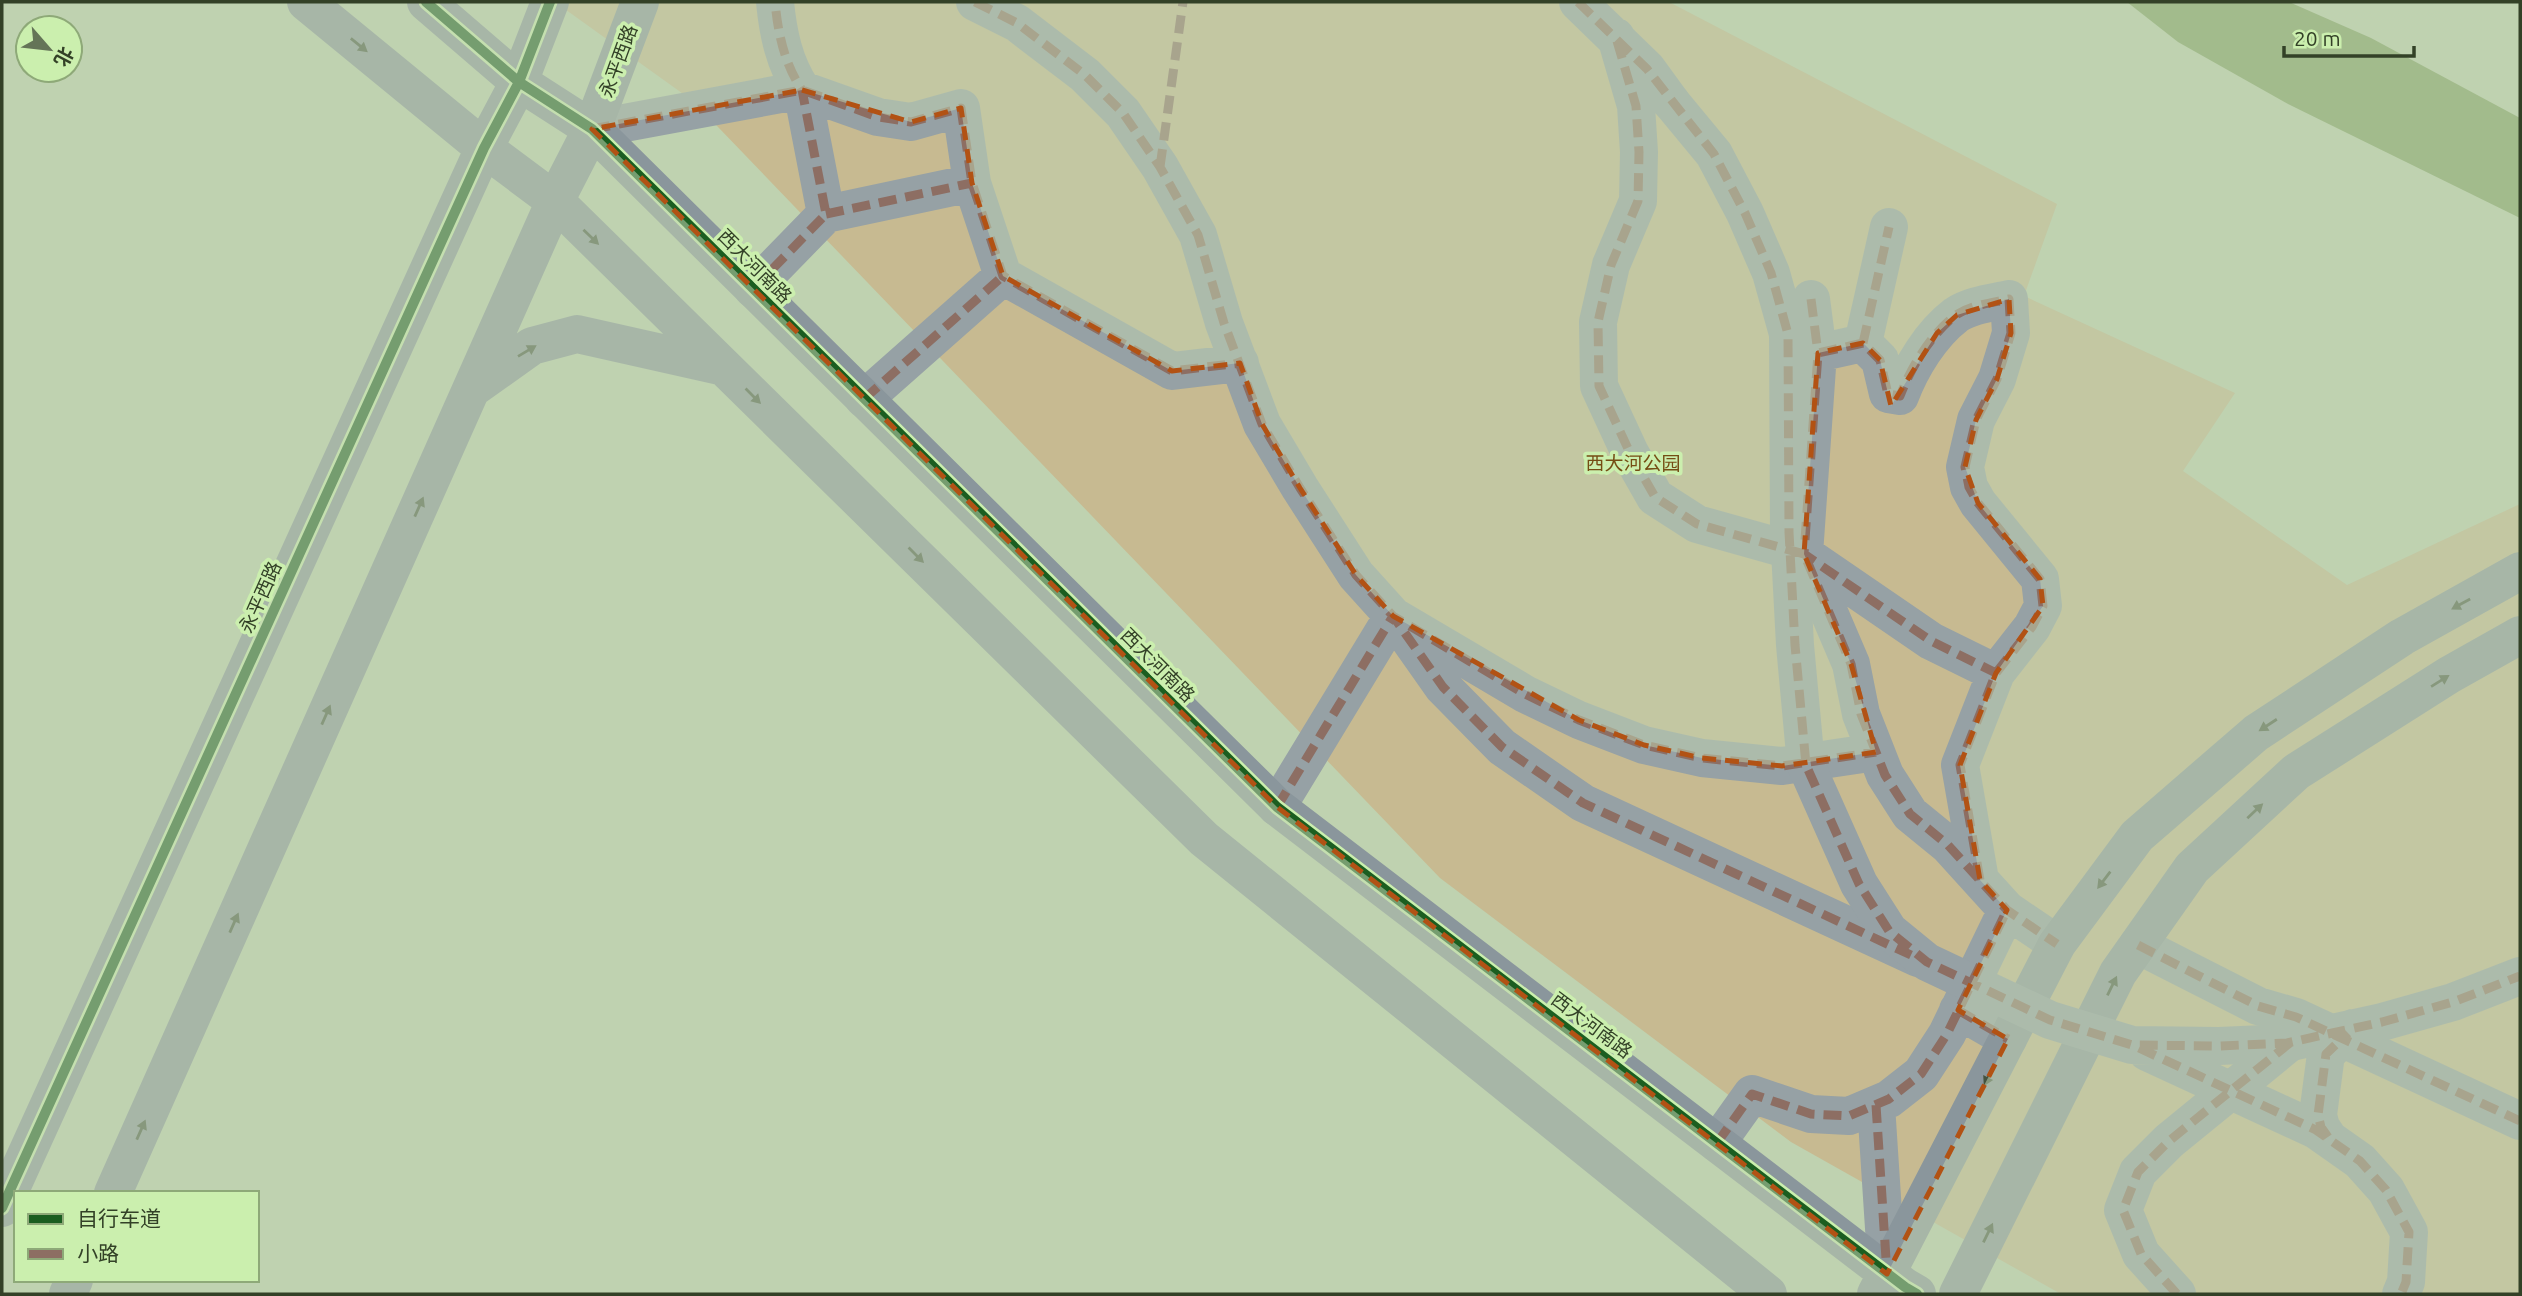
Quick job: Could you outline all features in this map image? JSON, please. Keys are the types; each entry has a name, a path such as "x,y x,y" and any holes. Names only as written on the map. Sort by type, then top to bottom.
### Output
{"street":[{"path":"306,2 484,148 555,201 1204,839 1768,1294"},
{"name":"西大河南路","path":"426,2 519,82 592,130 1277,807 1717,1143 1894,1287"},
{"name":"永平西路","path":"2,1208 484,148 519,82 550,2"},
{"name":"永平西路","path":"114,1191 555,201 592,130 640,2"},
{"path":"775,2 778,32 791,73 802,90 826,214"},
{"path":"975,2 1017,23 1085,75 1123,113 1160,167 1198,235 1224,323 1262,424 1300,488 1356,575 1393,616 1443,687 1502,747 1583,803 2050,1020 2132,1045 2316,1130 2360,1161 2386,1190 2409,1232 2406,1282 2401,1294"},
{"path":"1578,2 1647,69 1714,154 1745,213 1771,273 1788,334 1790,545 1795,645 1806,765 1859,884 1889,931 1927,962"},
{"path":"1616,37 1636,106 1638,201 1611,265 1598,322 1599,386 1630,453 1655,497 1697,524 1804,554 1931,641 1996,673"},
{"path":"592,130 802,90 878,117 911,122 961,108 972,183 1003,276 1172,371 1240,363"},
{"path":"754,289 826,214 972,183"},
{"path":"1863,343 1889,228"},
{"path":"864,399 1003,276"},
{"path":"1811,299 1818,353 1804,554 1851,664 1861,714 1885,775 1910,814 1948,845 2007,911 2057,944"},
{"path":"1863,343 1880,360 1888,394 1900,396 1920,357 1937,333 1958,314 1977,306 2009,299 2011,333 1997,379 1976,420 1965,467 1969,487 1978,503 2040,579 2043,606 2032,627 1996,673 1960,765 1980,880"},
{"path":"471,390 532,346 577,334 724,367"},
{"path":"1818,353 1863,343"},
{"path":"1894,1287 2008,1039 2057,944 2137,835 2256,733 2402,637 2520,571"},
{"path":"1393,616 1525,694 1579,720 1644,745 1702,758 1782,766 1876,752"},
{"path":"1277,807 1393,616"},
{"path":"1958,1294 2118,973 2192,868 2296,772 2449,675 2520,635"},
{"path":"1717,1143 1752,1094 1811,1114 1849,1116 1889,1099 1921,1074 1947,1034 2007,911"},
{"path":"2138,945 2258,1006 2312,1024 2520,1121"},
{"path":"2132,1045 2219,1046 2287,1043 2453,1002 2520,976"},
{"path":"1958,1010 2008,1039"},
{"path":"2177,1294 2141,1254 2123,1210 2138,1172 2169,1140 2312,1024"},
{"path":"2329,1139 2321,1127 2318,1115 2326,1054 2353,1028"},
{"path":"1876,1105 1894,1287"}],"highlighted area":[{"path":"802,90 911,122 961,108 972,183 1003,276 1172,371 1240,363 1262,424 1300,488 1356,575 1393,616 1579,720 1644,745 1702,758 1782,766 1876,752 1851,664 1804,554 1818,353 1863,343 1880,360 1891,406 1937,333 1957,315 2009,299 2011,333 1997,379 1976,420 1965,467 1978,503 2040,579 2043,606 1996,673 1960,765 1980,880 2007,910 1958,1010 2008,1039 1887,1274 1277,807 592,129"}],"green space":[{"name":"西大河公园","path":"555,2 1669,2 2057,204 2024,296 2235,393 2183,471 2347,585 2520,504 2520,1294 2061,1294 1791,1142 1440,878 693,101"}],"shaded area":[{"path":"2127,2 2289,2 2371,38 2520,118 2520,218 2288,104 2178,42"}],"marked path":[{"path":"753,289 826,214 802,90 783,48 775,2"},
{"path":"975,2 1017,23 1085,75 1123,113 1160,167 1198,235 1224,323 1262,424 1356,575 1393,616 1443,687 1502,747 1583,803 1911,955"},
{"path":"1160,167 1183,2"},
{"path":"1578,2 1647,69 1714,154 1745,213 1771,273 1788,334 1789,532 1795,645 1806,765 1859,884 1889,931 1927,962 2050,1020 2132,1045 2219,1046 2287,1043 2382,1022 2453,1002 2520,976"},
{"path":"1617,41 1636,106 1638,201 1611,265 1598,322 1599,386 1630,453 1655,497 1697,524 1804,554 1851,664 1861,714 1885,775 1910,814 1948,845 2007,910 2057,944"},
{"path":"592,129 802,90 878,117 911,122 961,108 972,183 1003,276 1172,371 1240,363"},
{"path":"826,214 972,183"},
{"path":"1863,343 1889,227"},
{"path":"864,399 1003,276"},
{"path":"1811,299 1818,353"},
{"path":"1980,880 1960,765 1996,673 2032,627 2043,606 2040,579 1978,503 1969,487 1965,467 1976,420 1997,379 2011,333 2009,299 1968,309 1947,323 1923,352 1900,396 1888,394 1880,360 1863,343 1818,353 1804,554 1931,641 1996,673"},
{"path":"1277,807 1393,616 1525,694 1579,720 1644,745 1702,758 1782,766 1876,752"},
{"path":"1717,1143 1752,1094 1811,1114 1849,1116 1889,1099 1921,1074 1947,1034 2007,910"},
{"path":"2138,945 2258,1006 2296,1017 2520,1121"},
{"path":"1958,1010 2008,1039"},
{"path":"2328,1137 2321,1127 2318,1115 2326,1054 2348,1033"},
{"path":"2177,1294 2141,1254 2123,1210 2138,1172 2169,1141 2291,1042"},
{"path":"2139,1048 2316,1130 2360,1161 2386,1190 2409,1232 2406,1282 2401,1294"},
{"path":"1876,1105 1887,1274"}],"cycle path":[{"path":"426,2 519,82 592,129 1277,807 1917,1294"},
{"path":"2,1208 484,148 519,82 550,2"}]}
